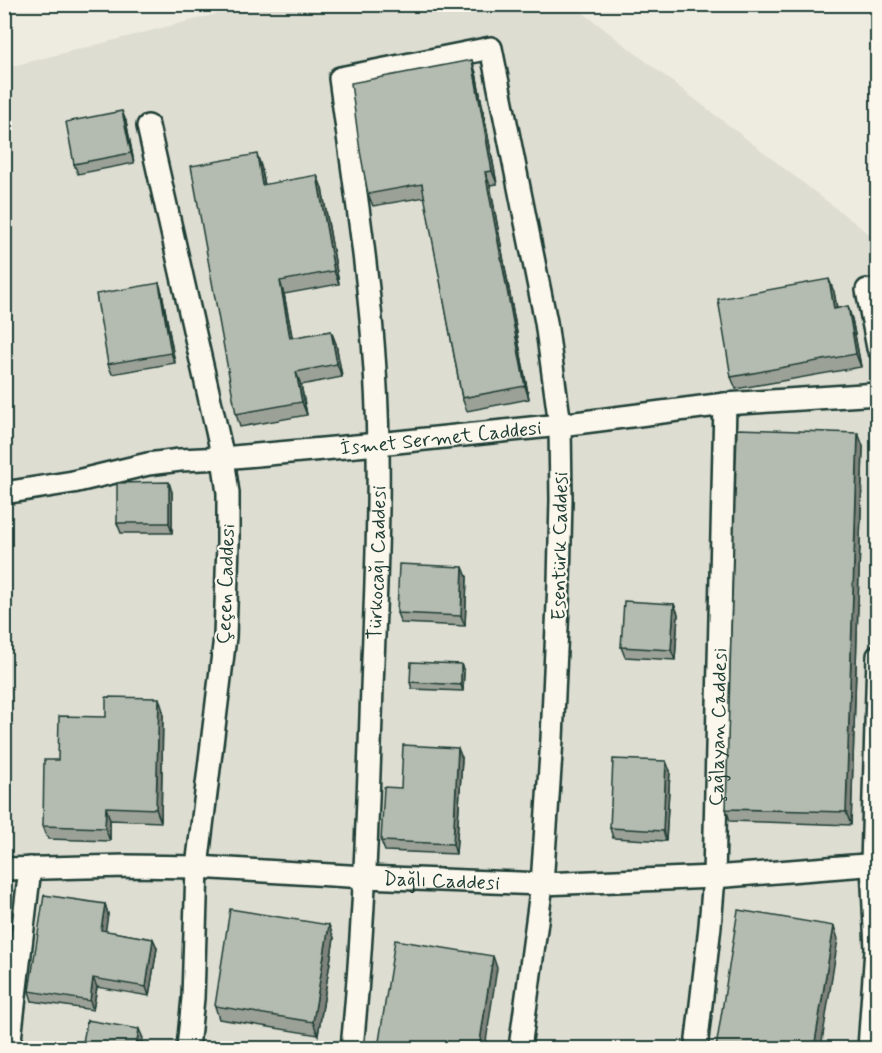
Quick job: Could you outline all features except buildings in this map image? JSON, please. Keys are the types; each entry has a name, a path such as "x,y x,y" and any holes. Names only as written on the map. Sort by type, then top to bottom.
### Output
{"street":[{"name":"Esentürk Caddesi","path":"340,78 491,48 546,322 560,425 559,582 552,739 542,884 520,1048"},
{"name":"Türkocağı Caddesi","path":"340,78 369,297 378,444 378,520 365,877 352,1048"},
{"name":"Çeçen Caddesi","path":"148,126 223,458 228,493 225,637 196,867 193,998 188,1048"},
{"path":"867,290 878,348"},
{"name":"İsmet Sermet Caddesi","path":"4,493 73,482 148,464 180,460 378,444 560,425 726,404 878,394"},
{"name":"Çağlayan Caddesi","path":"696,1048 714,877 726,404"},
{"path":"869,1048 876,949 874,864 878,656"},
{"name":"Dağlı Caddesi","path":"4,869 196,867 542,884 714,877 874,864"},
{"path":"9,1048 30,868"}],"shaded area":[{"path":"252,5 573,5 877,240 877,1048 5,1048 5,68"}]}
